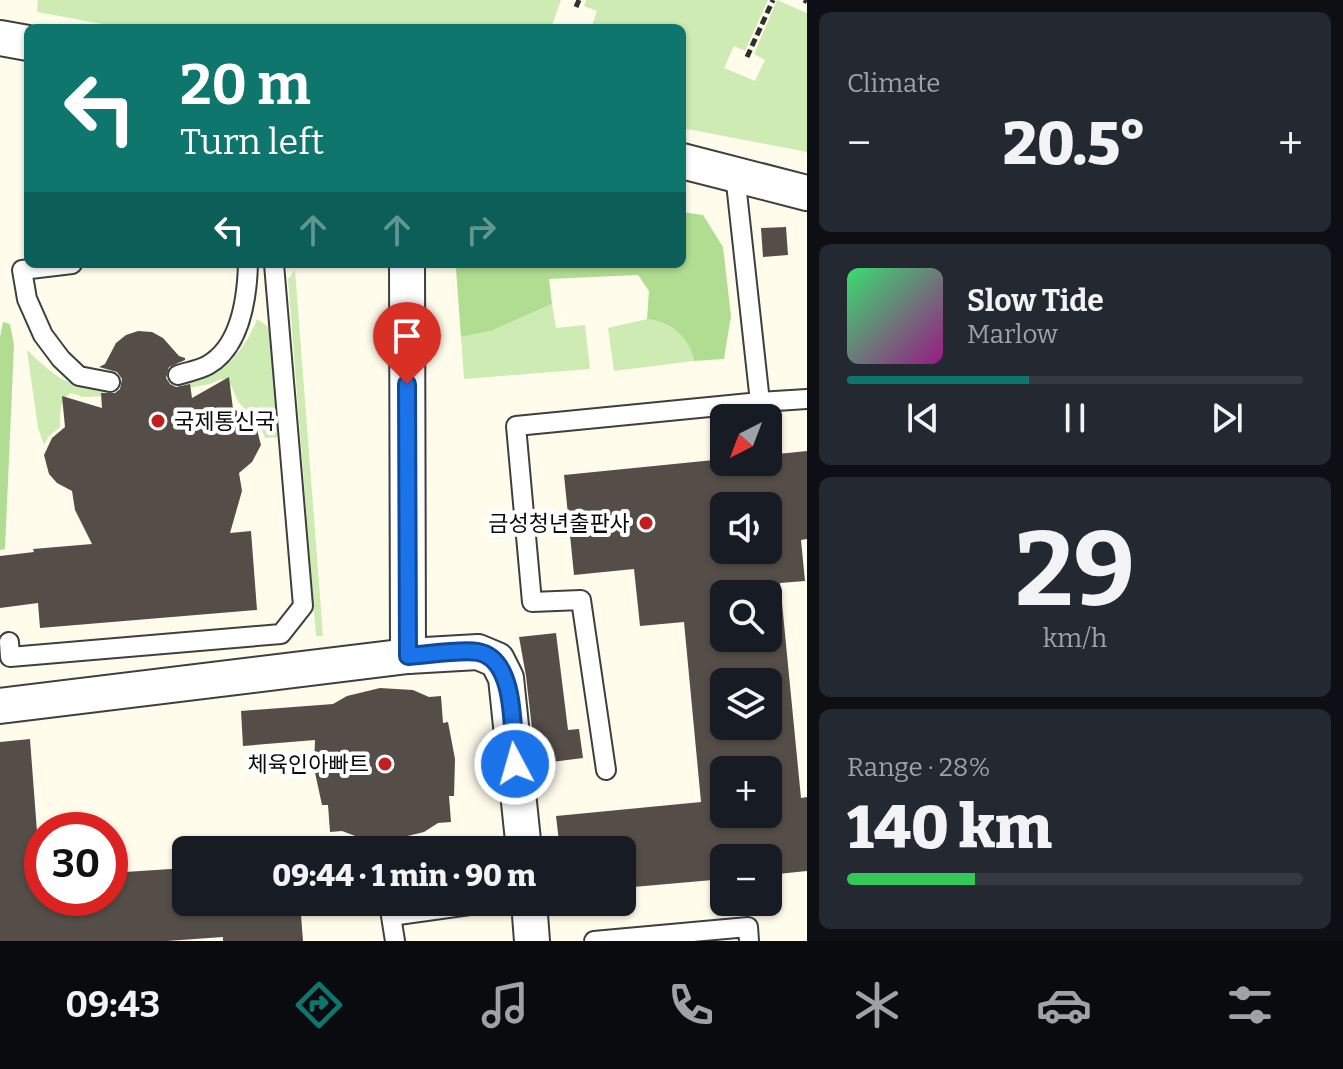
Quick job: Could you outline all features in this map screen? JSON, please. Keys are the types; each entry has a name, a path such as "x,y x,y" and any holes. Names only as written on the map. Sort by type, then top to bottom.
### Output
{"street":[{"path":"0,38 24,42"},
{"path":"686,162 807,193"},
{"path":"686,183 735,174"},
{"path":"407,268 408,656"},
{"path":"0,706 408,656 478,652 497,660 506,678 523,836"},
{"path":"530,916 532,941"}],"lane":[{"path":"735,174 760,402"},
{"path":"39,268 22,270 27,299 43,335 79,376 110,382"},
{"path":"178,375 208,365 227,348 242,317 248,268"},
{"path":"9,642 10,657 281,634 303,606 274,268"},
{"path":"606,770 581,600 532,602 516,426 807,399"},
{"path":"391,916 395,941"},
{"path":"594,941 748,927 749,941"}],"path":[{"path":"576,7 579,0"},
{"path":"747,57 773,0"}],"green space":[{"path":"38,0 561,0 552,24 102,24 37,12"},
{"path":"586,0 768,0 745,51 734,46 724,68 755,81 765,60 754,54 777,0 807,13 807,152 686,129 686,24 592,24 597,11 584,6"},
{"path":"686,213 703,215 723,247 731,316 724,359 694,361 692,352 678,332 664,323 647,319 649,291 638,275 549,279 552,304 491,331 461,337 456,269 686,268"},
{"path":"295,270 323,636 316,636 288,279"},
{"path":"552,304 556,328 585,325 590,369 464,379 461,337 491,331"},
{"path":"257,319 267,326 274,340 283,437 265,438 258,423 241,405 226,381 221,379 183,389 183,383 214,373 234,358"},
{"path":"647,319 664,323 678,332 692,352 694,361 614,371 608,328"},
{"path":"3,322 10,324 14,345 5,549 0,550 0,337"},
{"path":"27,350 64,380 109,389 110,396 83,397 71,393 67,396 61,408 60,427 44,445 38,428"}],"building":[{"path":"786,227 788,255 763,257 761,228"},
{"path":"138,331 152,332 163,338 179,356 185,358 169,367 166,378 176,387 190,384 192,398 229,377 233,409 247,416 256,426 261,445 252,462 239,473 242,491 230,533 251,531 257,610 40,628 38,603 0,608 0,556 34,552 33,549 92,544 75,510 72,491 57,483 49,474 44,455 52,438 65,427 62,396 102,408 101,393 115,393 120,389 122,379 117,372 99,367 105,364 116,343"},
{"path":"807,451 807,539 801,540 805,581 710,580 710,652 782,652 782,603 801,798 807,797 807,871 782,874 782,844 710,844 710,880 636,887 636,836 558,836 556,816 701,802 684,622 640,626 634,569 574,575 564,475 710,460 710,476 782,476 782,454"},
{"path":"556,633 568,730 579,729 583,758 536,764 519,637"},
{"name":"체육인아빠트","path":"380,688 413,690 429,697 441,696 443,723 448,722 455,759 454,796 449,796 451,822 438,823 424,832 408,836 355,836 342,831 330,832 328,805 322,805 314,768 315,740 243,746 241,711 333,704 347,696"},
{"path":"30,739 36,812 24,812 24,916 128,916 128,872 172,869 172,916 301,916 303,941 223,941 223,937 167,941 0,941 0,742"}],"place":[{"name":"국제통신국","path":"158,421"},
{"name":"금성청년출판사","path":"646,523"},
{"name":"체육인아빠트","path":"385,764"}],"route":[{"path":"407,384 408,656 478,652 497,660 506,678 515,764"}]}
